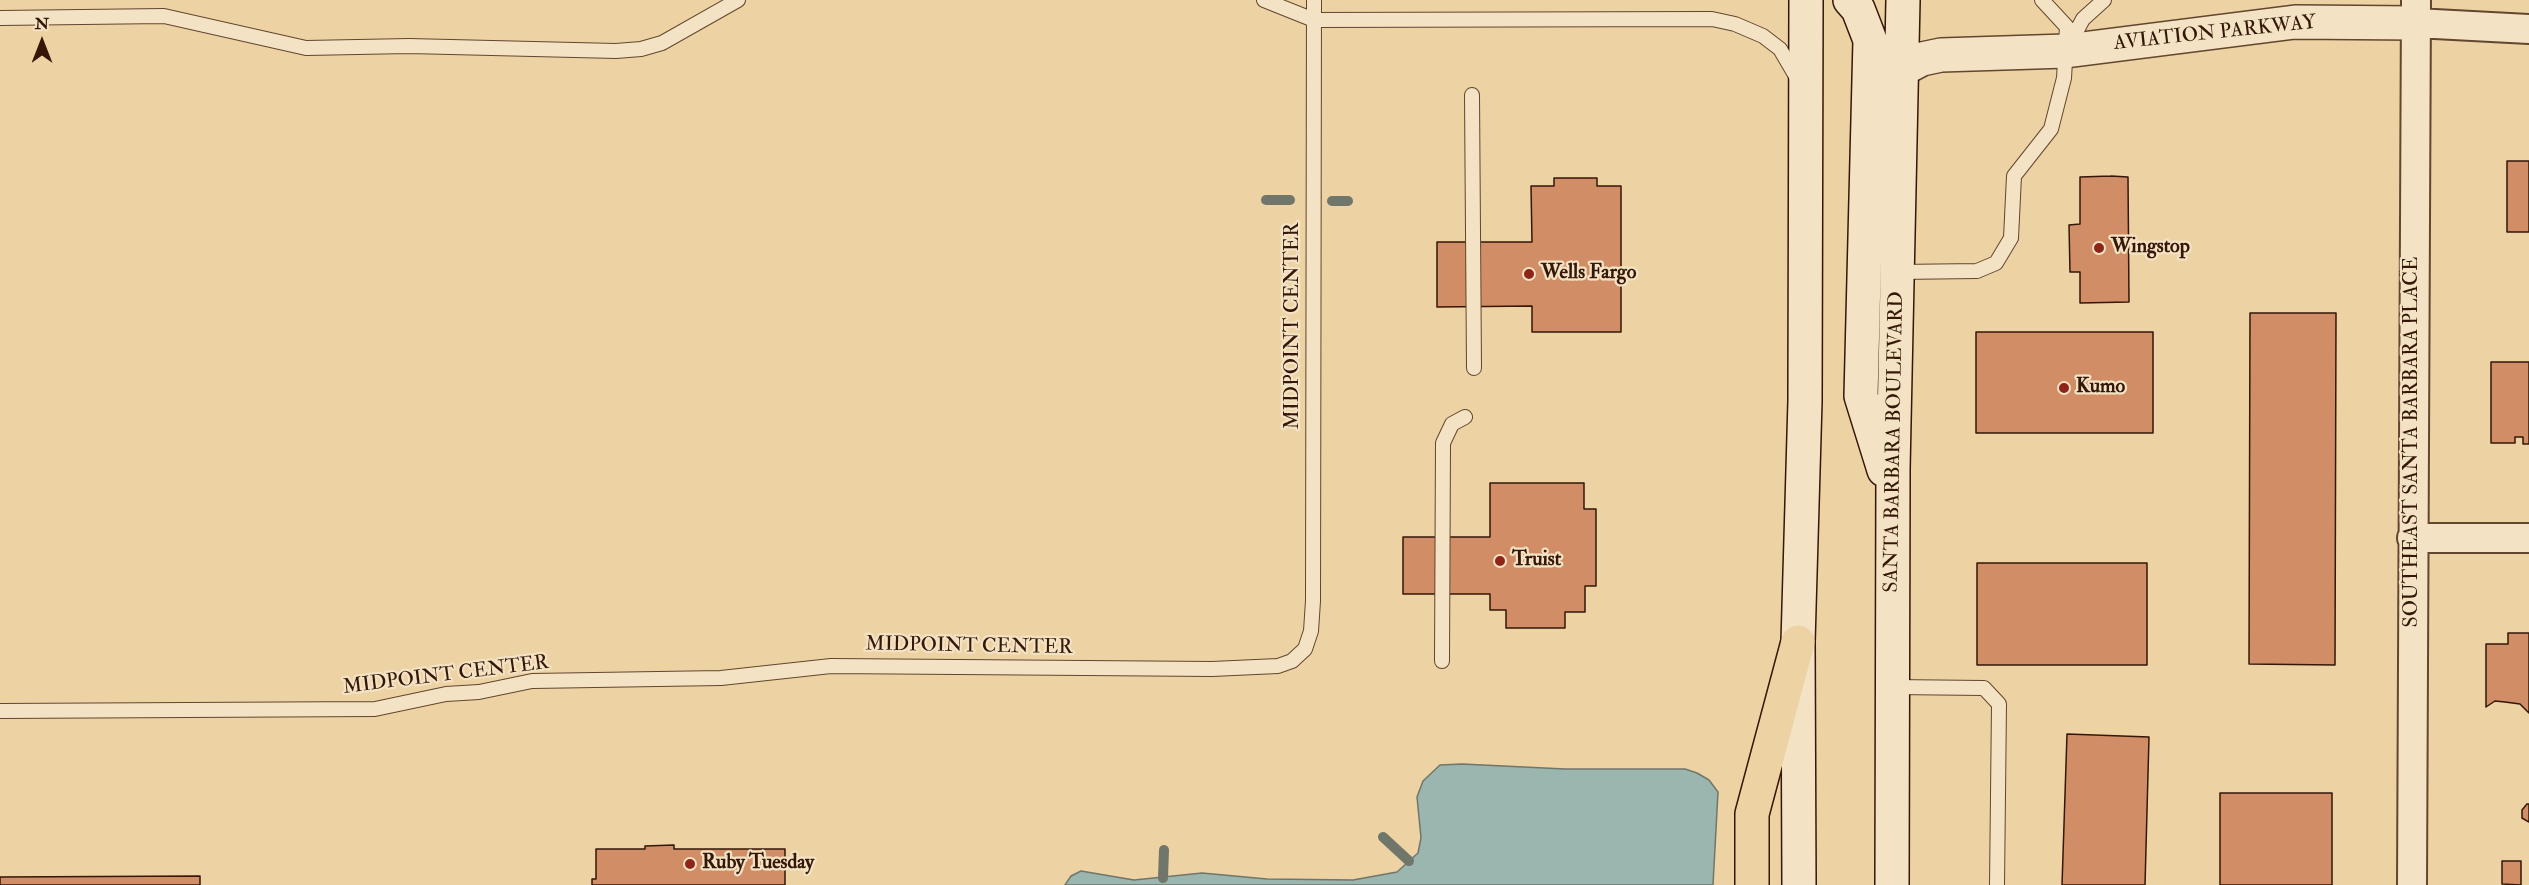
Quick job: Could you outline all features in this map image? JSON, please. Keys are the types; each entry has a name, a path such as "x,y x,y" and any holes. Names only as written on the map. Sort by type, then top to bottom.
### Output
{"highway":[{"path":"1752,885 1752,814 1798,642"}],"main road":[{"path":"1799,885 1798,642 1805,401 1806,0"},
{"path":"1850,0 1858,9 1869,40 1861,396 1893,500"},
{"name":"SANTA BARBARA BOULEVARD","path":"1892,885 1893,500 1903,0"},
{"name":"AVIATION PARKWAY","path":"1903,69 1922,58 1941,55 2066,51 2295,22 2416,11"}],"street":[{"name":"AVIATION PARKWAY","path":"2416,11 2529,28"},
{"name":"SOUTHEAST SANTA BARBARA PLACE","path":"2412,885 2416,11"},
{"path":"2412,538 2529,538"}],"lane":[{"path":"0,18 164,16 306,48 409,46 616,51 641,49 662,43 738,0"},
{"path":"1264,0 1314,20 1712,19 1749,29 1780,49 1794,71 1806,104"},
{"name":"MIDPOINT CENTER","path":"0,711 375,709 446,694 478,692 532,681 721,678 831,666 1212,669 1258,668 1292,661 1305,649 1311,631 1313,601 1314,0"},
{"path":"1898,272 1977,271 1996,263 2011,238 2014,176 2051,129 2064,78 2067,27 2042,0"},
{"path":"2066,51 2083,19 2104,0"},
{"path":"1473,95 1474,368"},
{"path":"1442,661 1443,443 1452,424 1465,417"},
{"path":"1892,687 1984,688 1999,704 1996,885"}],"water":[{"path":"1440,765 1565,769 1685,769 1697,773 1709,780 1718,792 1713,885 1065,885 1071,876 1081,871 1134,880 1202,873 1267,879 1353,880 1397,872 1418,853 1421,838 1417,797 1423,781"}],"building":[{"path":"2507,161 2529,161 2529,232 2507,232"},
{"name":"Wingstop","path":"2080,177 2128,177 2129,302 2080,303 2080,272 2070,272 2069,225 2080,224"},
{"name":"Wells Fargo","path":"1554,178 1597,178 1597,186 1621,186 1621,332 1532,332 1532,306 1437,307 1437,242 1532,242 1531,186 1554,186"},
{"path":"2250,313 2336,313 2335,665 2249,664"},
{"name":"Kumo","path":"1976,332 2153,332 2153,433 1976,433"},
{"path":"2491,362 2529,362 2529,444 2523,444 2523,437 2515,437 2515,443 2491,443"},
{"name":"Truist","path":"1490,483 1584,483 1584,509 1596,509 1596,586 1585,586 1585,612 1565,612 1565,628 1506,628 1506,610 1490,610 1490,594 1403,594 1403,537 1490,537"},
{"path":"1977,563 2147,563 2147,665 1977,665"},
{"path":"2508,633 2529,633 2529,713 2520,704 2495,701 2486,707 2486,644 2508,644"},
{"path":"2067,734 2149,737 2145,885 2062,885"},
{"path":"2220,793 2332,793 2332,885 2220,885"},
{"path":"2529,804 2529,822 2522,818 2522,810"},
{"name":"Ruby Tuesday","path":"674,845 674,849 785,849 785,885 592,885 592,879 596,879 596,849 645,849 645,846"},
{"path":"2502,861 2521,861 2521,885 2502,884"},
{"path":"200,876 200,885 0,885 0,877"}],"waterway":[{"path":"1266,200 1290,200"},
{"path":"1332,201 1348,201"},
{"path":"1383,837 1409,861"},
{"path":"1163,878 1164,850"}],"place":[{"name":"Wingstop","path":"2099,248"},
{"name":"Wells Fargo","path":"1529,274"},
{"name":"Kumo","path":"2064,388"},
{"name":"Truist","path":"1500,561"},
{"name":"Ruby Tuesday","path":"690,864"}]}
